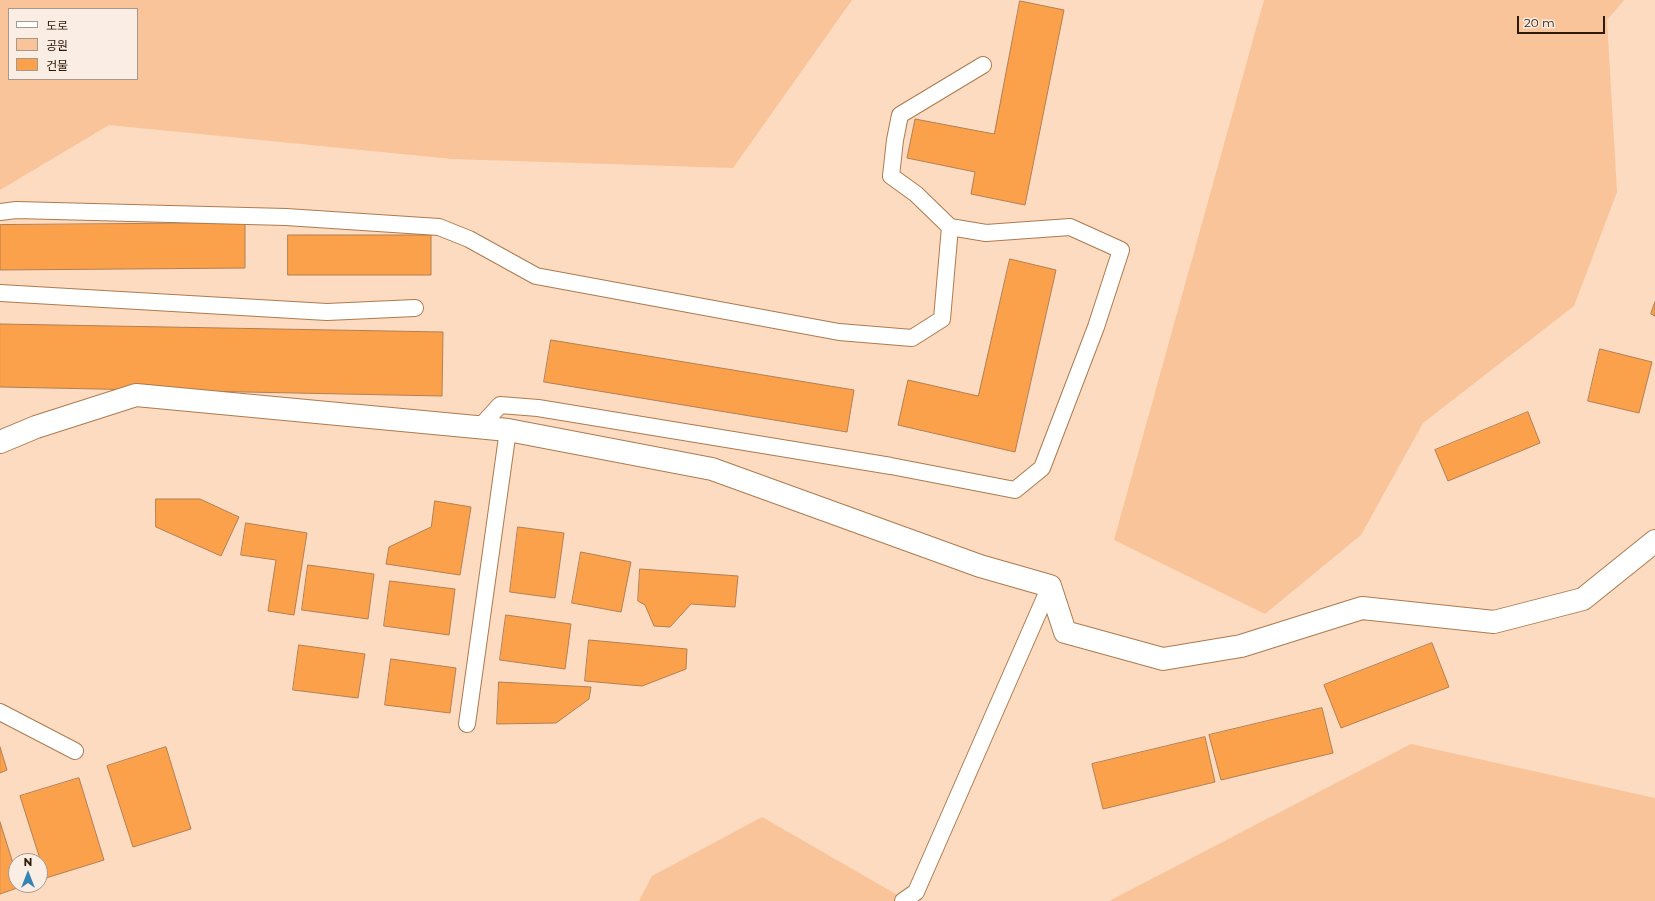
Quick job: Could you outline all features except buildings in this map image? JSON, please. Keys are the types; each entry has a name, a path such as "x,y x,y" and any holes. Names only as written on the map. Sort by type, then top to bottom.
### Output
{"street":[{"path":"0,442 36,427 136,395 508,430 712,469 980,566 1050,586 1066,632 1163,660 1241,646 1362,608 1494,622 1583,599 1655,541"}],"lane":[{"path":"480,427 500,405 538,408 891,466 1015,490 1042,468 1096,328 1121,250 1070,227 986,233 950,227 916,194 891,176 894,140 900,115 983,65"},
{"path":"0,212 16,210 286,216 439,227 469,239 536,276 839,332 912,338 942,319 950,227"},
{"path":"0,293 326,312 415,308"},
{"path":"467,724 508,430"},
{"path":"903,901 916,892 1050,586"},
{"path":"0,712 75,750"}],"green space":[{"path":"0,0 852,0 733,168 452,159 109,125 0,190"},
{"path":"1264,0 1624,0 1607,20 1617,192 1574,306 1423,423 1361,535 1265,614 1114,540"},
{"path":"1411,744 1655,798 1655,901 1109,901"},
{"path":"762,817 908,901 639,901 652,876"}]}
